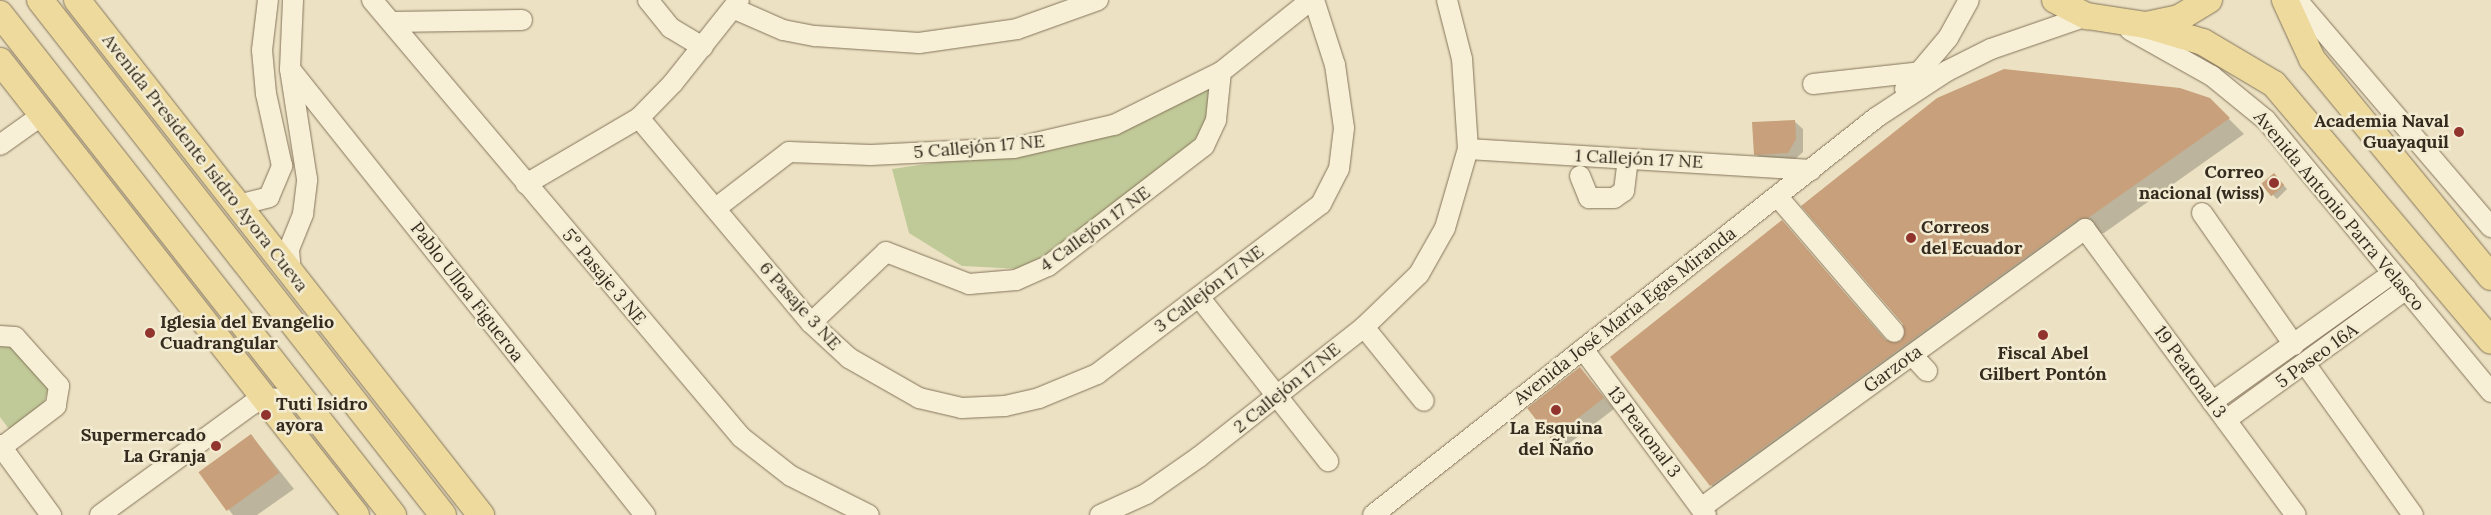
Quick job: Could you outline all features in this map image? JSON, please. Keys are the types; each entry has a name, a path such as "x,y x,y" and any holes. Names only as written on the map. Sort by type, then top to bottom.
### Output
{"main road":[{"path":"16,0 0,13 393,515"},
{"name":"Avenida Presidente Isidro Ayora Cueva","path":"40,0 443,515"},
{"name":"Avenida Presidente Isidro Ayora Cueva","path":"77,0 481,515"},
{"path":"2055,0 2087,16 2114,23 2146,25 2179,18 2209,0"},
{"path":"2285,0 2312,59 2491,277"},
{"name":"Avenida Antonio Parra Velasco","path":"2146,25 2203,42 2274,84 2491,341"},
{"path":"0,61 356,515"}],"street":[{"path":"268,0 262,50 266,94 282,166 292,180 302,176 306,167"},
{"path":"291,273 288,249 306,201 306,167 290,68 293,0"},
{"name":"5° Pasaje 3 NE","path":"372,0 741,437 792,476 869,515"},
{"path":"648,0 671,28 703,47"},
{"path":"526,184 639,118 703,47 737,4 762,23 815,36 920,43 1017,29 1098,0"},
{"name":"5 Callejón 17 NE","path":"716,208 787,153 871,155 1030,146 1120,123 1221,72 1312,0"},
{"name":"3 Callejón 17 NE","path":"1097,374 1321,204 1339,169 1344,128 1334,57 1312,0"},
{"name":"2 Callejón 17 NE","path":"1100,515 1146,494 1276,398 1364,327 1419,274 1446,228 1468,149 1462,60 1447,0"},
{"name":"Avenida José María Egas Miranda","path":"1373,515 1877,117 1922,72 1948,38 1969,0"},
{"path":"2297,0 2491,227"},
{"name":"Avenida José María Egas Miranda","path":"1877,117 1982,53 2087,16"},
{"path":"392,22 522,20"},
{"name":"Avenida Antonio Parra Velasco","path":"2114,23 2212,76 2266,120 2491,392"},
{"name":"Pablo Ulloa Figueroa","path":"290,68 645,515"},
{"name":"4 Callejón 17 NE","path":"812,323 886,252 969,284 1016,280 1048,266 1204,146 1215,125 1221,72"},
{"path":"1813,84 1922,72"},
{"path":"0,145 42,115"},
{"name":"6 Pasaje 3 NE","path":"639,118 812,323 849,358 884,382 919,398 962,408 1022,402 1097,374"},
{"name":"1 Callejón 17 NE","path":"1468,149 1811,170"},
{"path":"1580,176 1589,198 1614,198 1624,191 1628,160"},
{"path":"238,205 269,197 282,166"},
{"path":"1778,197 1894,332"},
{"path":"2202,213 2294,345"},
{"name":"Garzota","path":"1704,512 1912,355 2086,228"},
{"name":"19 Peatonal 3","path":"2086,228 2296,515"},
{"name":"5 Paseo 16A","path":"2212,402 2393,273"},
{"name":"5 Paseo 16A","path":"2226,420 2306,365 2406,289"},
{"path":"1199,296 1276,398 1328,461"},
{"path":"1364,327 1424,401"},
{"path":"0,336 15,336 58,386 56,406 1,446 51,515"},
{"name":"13 Peatonal 3","path":"1582,349 1704,512"},
{"path":"1912,355 1927,371"},
{"path":"2306,365 2413,515"},
{"path":"100,515 264,398 303,400"}],"green space":[{"path":"1211,78 1213,117 1192,143 1041,263 1021,269 962,266 909,233 892,169 1029,149"},
{"path":"0,344 14,344 49,386 44,403 9,429 0,417"}],"building":[{"name":"Correos del Ecuador","path":"2004,69 2180,88 2210,98 2230,118 2088,218 2078,219 1710,486 1610,357 1782,220 1885,340 1901,341 1903,324 1801,206 1937,98"},
{"path":"1795,120 1796,139 1788,153 1754,155 1752,122"},
{"path":"2274,173 2284,185 2271,196 2261,184"},
{"name":"La Esquina del Ñaño","path":"1580,367 1604,398 1551,439 1527,408"},
{"path":"251,434 279,473 227,511 198,472"}],"place":[{"name":"Academia Naval Guayaquil","path":"2459,132"},
{"name":"Correo nacional (wiss)","path":"2274,183"},
{"name":"Correos del Ecuador","path":"1911,238"},
{"name":"Iglesia del Evangelio Cuadrangular","path":"150,333"},
{"name":"Fiscal Abel Gilbert Pontón","path":"2043,335"},
{"name":"La Esquina del Ñaño","path":"1556,410"},
{"name":"Tuti Isidro ayora","path":"266,415"},
{"name":"Supermercado La Granja","path":"216,446"}]}
